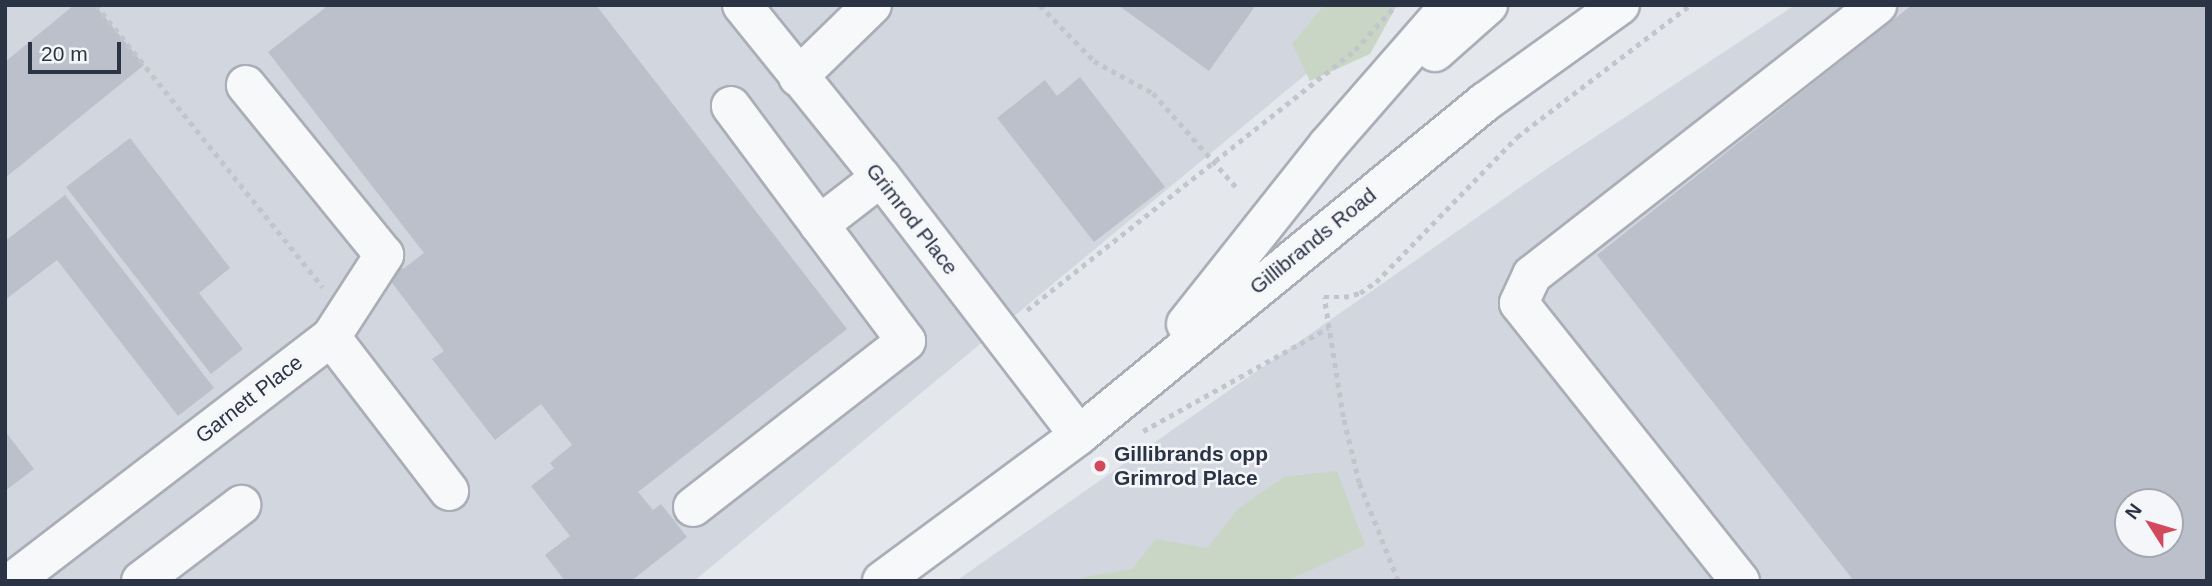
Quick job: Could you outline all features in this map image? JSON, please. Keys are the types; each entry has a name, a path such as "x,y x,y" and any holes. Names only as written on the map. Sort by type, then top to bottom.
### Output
{"street":[{"name":"Grimrod Place","path":"742,5 881,177 1079,435"},
{"path":"798,77 872,5"},
{"name":"Gillibrands Road","path":"1142,381 1328,145 1450,5"},
{"name":"Gillibrands Road","path":"1328,145 1488,5"},
{"name":"Gillibrands Road","path":"1485,102 1580,5"},
{"name":"Gillibrands Road","path":"882,581 1079,435 1485,102 1620,5"},
{"path":"1740,581 1518,303 1532,275 1877,5"},
{"name":"Garnett Place","path":"11,577 54,569 338,326 384,255 246,85"},
{"path":"694,507 906,341 731,106"},
{"path":"819,225 881,177"},
{"path":"338,326 449,491"},
{"path":"141,581 241,505"}],"path":[{"path":"96,5 338,326"},
{"path":"1040,5 1094,61 1153,93 1237,188"},
{"path":"999,332 1212,160 1354,50 1396,5"},
{"path":"1398,581 1359,483 1343,417 1324,297 1344,297 1360,293 1376,282 1517,136 1690,5"},
{"path":"1143,431 1328,328"}],"shaded area":[{"path":"5,5 1378,5 1345,42 694,581 5,581"},
{"path":"1795,5 2207,5 2207,581 956,581 1548,168"}],"green space":[{"path":"1324,5 1397,5 1370,54 1310,81 1292,44"},
{"path":"1337,471 1365,545 1287,581 1080,581 1084,577 1132,569 1156,539 1207,548 1238,509 1284,477"}],"building":[{"path":"74,5 95,5 144,65 5,178 5,62"},
{"path":"323,5 596,5 847,329 638,492 653,510 661,504 687,537 631,581 565,581 545,555 570,536 531,486 554,468 550,463 572,445 541,404 495,440 432,359 444,351 386,275 399,265 403,269 424,253 268,52 325,8"},
{"path":"1118,5 1256,5 1209,71"},
{"path":"1912,5 2207,5 2207,581 1854,581 1597,255"},
{"path":"1080,77 1165,187 1094,242 997,118 1045,80 1057,96"},
{"path":"130,138 230,268 199,293 243,349 211,374 66,187"},
{"path":"65,195 214,388 178,416 57,260 5,300 5,241"},
{"path":"5,431 34,469 5,491"}],"place":[{"name":"Gillibrands opp Grimrod Place","path":"1100,466"}]}
